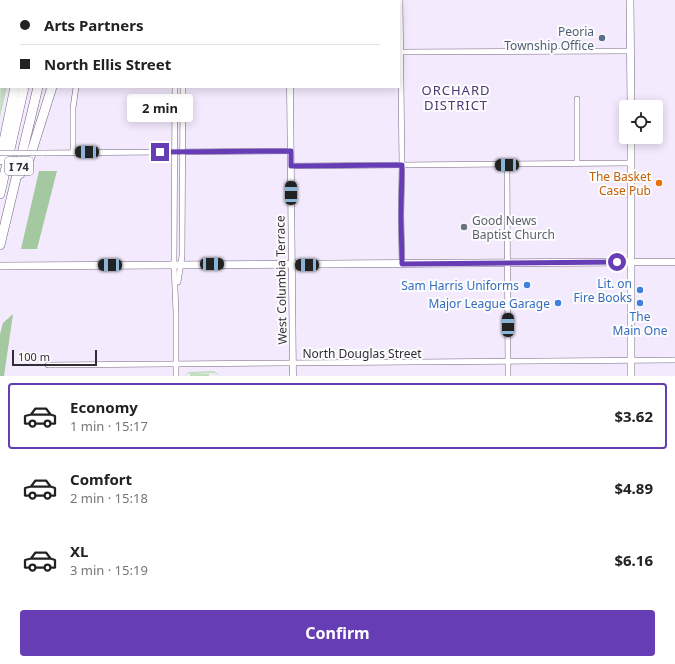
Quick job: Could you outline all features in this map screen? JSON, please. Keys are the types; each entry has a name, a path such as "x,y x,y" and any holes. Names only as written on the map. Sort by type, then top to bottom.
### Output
{"highway":[{"path":"0,160 14,88"},
{"name":"I 74","path":"0,194 24,88"},
{"name":"I 74","path":"0,245 38,88"},
{"path":"16,180 30,157 52,88"}],"main road":[{"path":"630,0 631,100"},
{"path":"631,144 631,376"},
{"path":"0,266 631,262"}],"street":[{"path":"400,0 402,264"},
{"path":"400,52 630,51"},
{"path":"73,152 73,113 76,88"},
{"path":"175,88 178,264 176,376"},
{"path":"178,264 182,256 183,88"},
{"name":"West Columbia Terrace","path":"290,88 293,376"},
{"path":"577,100 577,164"},
{"path":"0,153 291,151"},
{"path":"291,166 631,164"},
{"path":"507,165 508,376"},
{"path":"631,262 675,262"},
{"name":"North Douglas Street","path":"48,365 675,360"}],"green space":[{"path":"0,88 7,88 0,117"},
{"path":"39,171 57,171 37,249 21,249"},
{"path":"13,314 4,376 0,376 0,334 3,323"},
{"path":"214,371 220,376 214,373 193,374 209,374 209,376 190,376 190,373 184,376 189,372"}],"place":[{"name":"Peoria Township Office","path":"602,38"},
{"name":"The Basket Case Pub","path":"659,183"},
{"name":"Good News Baptist Church","path":"464,227"},
{"name":"Sam Harris Uniforms","path":"527,285"},
{"name":"Lit. on Fire Books","path":"640,290"},
{"name":"Major League Garage","path":"558,303"},
{"name":"The Main One","path":"640,303"}],"district":[{"name":"ORCHARD DISTRICT","path":"456,98"}],"route":[{"path":"160,152 291,151 291,166 402,165 402,264 617,262"}]}
